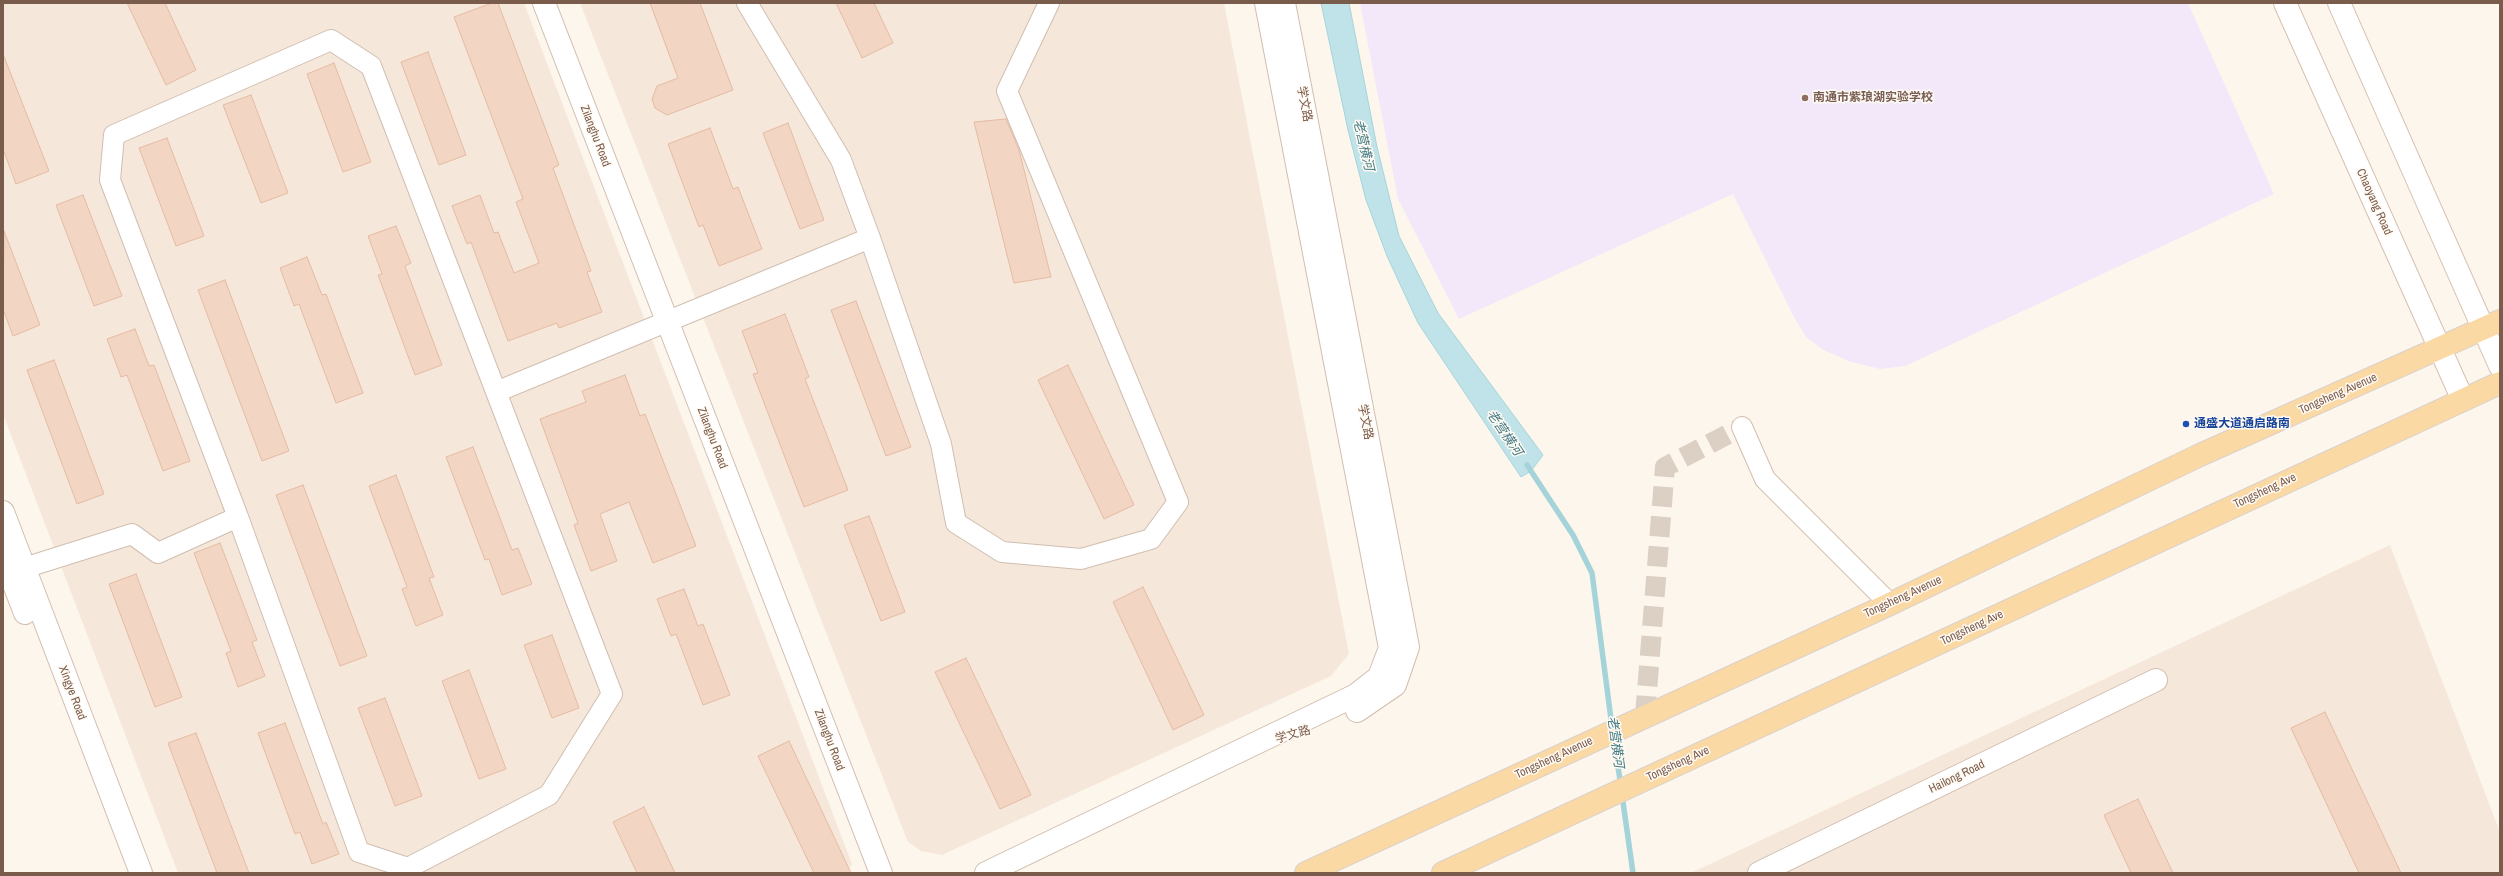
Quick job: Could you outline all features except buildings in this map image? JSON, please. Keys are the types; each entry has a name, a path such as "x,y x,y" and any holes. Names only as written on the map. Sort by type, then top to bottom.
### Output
{"main road":[{"name":"Tongsheng Avenue","path":"1306,873 1890,604 2200,455 2492,325"},
{"name":"Tongsheng Ave","path":"1444,873 2500,383"}],"street":[{"name":"Zilanghu Road","path":"544,3 881,873"},
{"path":"747,3 841,160 870,238 941,444 956,523 1002,552 1081,559 1151,539 1178,502 1007,91 1049,3"},
{"name":"学文路","path":"986,873 1356,695 1379,677 1390,648 1266,3"},
{"name":"学文路","path":"1252,746 1303,733 1362,709 1395,685 1408,647 1284,3"},
{"name":"Chaoyang Road","path":"2285,3 2463,400"},
{"path":"2339,3 2492,325 2500,366"},
{"path":"331,40 371,66 612,694 549,795 408,868 359,852 238,517 110,180 114,135 331,40"},
{"path":"496,392 870,238"},
{"path":"1742,427 1765,479 1890,604"},
{"name":"Xingye Road","path":"3,512 142,873"},
{"path":"24,568 132,534 158,553 238,517"},
{"name":"Xingye Road","path":"3,556 126,873"},
{"name":"Hailong Road","path":"1759,873 2156,680"}],"shaded area":[{"path":"3,3 524,3 852,864 847,873 178,873 3,414"},
{"path":"580,3 1224,3 1349,654 1331,676 942,855 921,851 908,842"},
{"name":"南通市紫琅湖实验学校","path":"1360,3 2188,3 2274,194 1905,366 1880,369 1848,361 1822,349 1806,337 1794,317 1733,194 1459,319 1398,199"},
{"path":"2390,545 2500,832 2500,873 1691,873"}],"water":[{"path":"1321,3 1349,3 1377,147 1399,236 1438,313 1543,455 1531,471 1521,477 1418,323 1387,256 1366,200 1348,130"}],"waterway":[{"name":"老营横河","path":"1527,465 1573,535 1592,573 1612,727"},
{"name":"老营横河","path":"1613,735 1621,786"},
{"name":"老营横河","path":"1622,795 1633,873"}],"tunnel":[{"path":"1645,716 1665,467 1742,427"}],"place":[{"name":"南通市紫琅湖实验学校","path":"1805,98"},
{"name":"通盛大道通启路南","path":"2186,424"}]}
